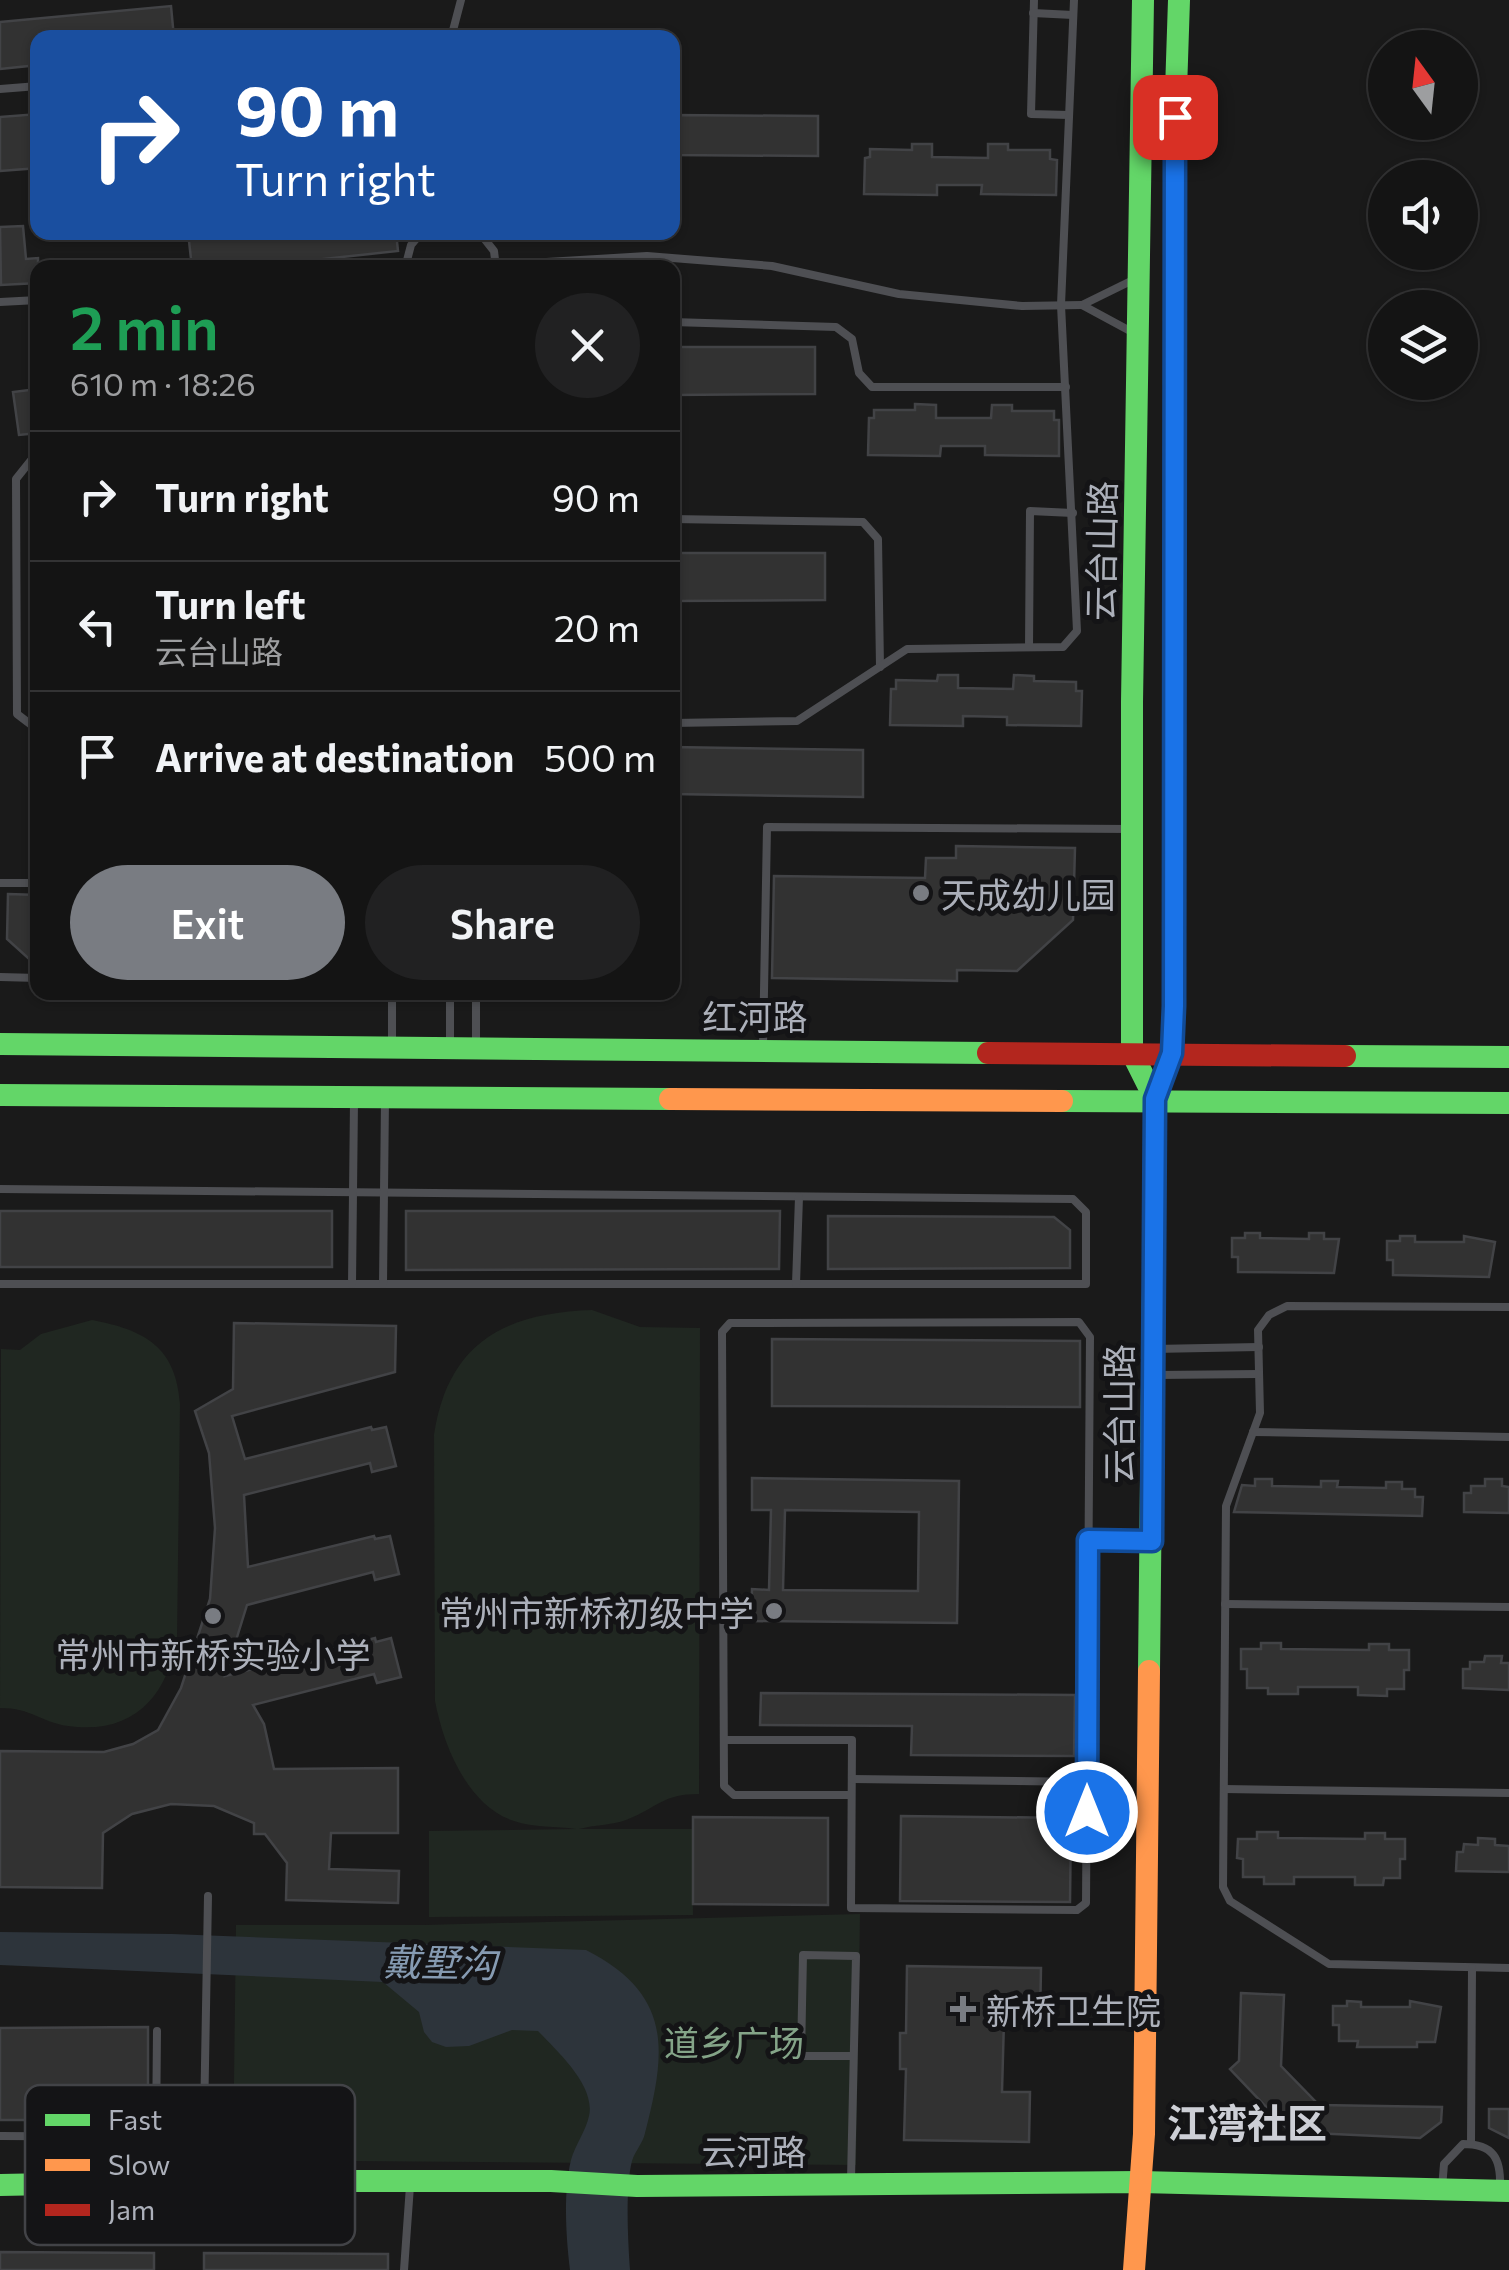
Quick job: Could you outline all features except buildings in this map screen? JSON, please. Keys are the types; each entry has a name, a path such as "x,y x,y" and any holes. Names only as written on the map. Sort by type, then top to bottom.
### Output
{"street":[{"name":"云台山路","path":"1142,0 1132,1053 1155,1099"},
{"name":"云台山路","path":"1134,2270 1141,2182 1155,1099 1172,1053 1174,151 1178,0"},
{"name":"红河路","path":"0,1044 1509,1057"},
{"path":"0,1096 1155,1099 1509,1104"},
{"name":"云河路","path":"355,2181 551,2181 637,2186 1141,2182 1504,2190"},
{"name":"云河路","path":"0,2185 25,2185"}],"lane":[{"path":"453,30 460,0"},
{"path":"1034,0 1031,114 1069,115"},
{"path":"680,723 797,721 907,649 1063,647 1077,631 1061,306 1074,0"},
{"path":"1033,14 1074,15"},
{"path":"0,89 30,87"},
{"path":"620,260 647,256 772,266 899,294 1061,306 1082,306 1139,277"},
{"path":"0,302 30,300"},
{"path":"1082,306 1138,335"},
{"path":"680,322 836,327 852,340 859,373 872,387 1066,387"},
{"path":"30,462 16,479 16,518 17,714 30,724"},
{"path":"1029,648 1030,511 1073,513"},
{"path":"680,519 862,522 878,540 880,667"},
{"path":"762,1050 767,827 1133,829"},
{"path":"0,883 30,884"},
{"path":"0,977 30,978"},
{"path":"392,1000 392,1047"},
{"path":"450,1000 450,1048"},
{"path":"476,1000 476,1048"},
{"path":"352,1284 354,1096"},
{"path":"383,1284 385,1096"},
{"path":"0,1189 1073,1199 1086,1212 1086,1284 0,1284"},
{"path":"796,1284 798,1196"},
{"path":"1509,1307 1287,1306 1269,1315 1258,1330 1260,1413 1226,1506 1223,1888 1230,1901 1330,1964 1509,1968"},
{"path":"724,1740 852,1740 850,1908 1077,1910 1086,1903 1090,1337 1079,1322 730,1323 722,1332 724,1786 734,1794 851,1795"},
{"path":"1153,1349 1259,1347"},
{"path":"1153,1375 1259,1374"},
{"path":"1253,1432 1509,1437"},
{"path":"1088,1540 1152,1541"},
{"path":"1226,1604 1509,1608"},
{"path":"852,1779 1087,1782"},
{"path":"1224,1789 1509,1793"},
{"path":"204,2085 208,1896"},
{"path":"851,2184 856,1956 803,1956 801,2056 852,2056"},
{"path":"1472,1968 1472,2144"},
{"path":"156,2085 157,2031"},
{"path":"0,2136 25,2136"},
{"path":"1442,2189 1444,2164 1451,2152 1472,2144 1494,2152 1504,2190"},
{"path":"404,2270 410,2181"}],"green space":[{"path":"592,1310 640,1327 700,1328 699,1794 668,1799 621,1822 579,1829 692,1829 693,1915 429,1917 429,1831 576,1829 529,1825 497,1813 470,1788 444,1736 435,1701 434,1435 441,1403 452,1377 485,1339 532,1318"},
{"path":"92,1320 128,1329 154,1344 172,1368 180,1404 177,1638 172,1659 165,1678 143,1708 128,1718 91,1727 58,1724 20,1710 0,1708 1,1349 20,1350 41,1334"},
{"name":"道乡广场","path":"860,1914 856,2165 355,2161 355,2085 234,2085 236,1925 424,1925"}],"water":[{"name":"戴墅沟","path":"0,1932 172,1934 586,1950 635,1985 656,2026 657,2075 644,2137 630,2172 630,2270 570,2270 568,2173 588,2122 590,2105 581,2081 538,2031 512,2030 469,2046 446,2047 432,2042 424,2032 419,2012 383,1982 0,1965"}],"traffic: fast":[{"path":"1143,0 1132,702 1132,1053 1155,1099"},
{"path":"1174,593 1174,151 1179,0"},
{"path":"1149,1671 1155,1099 1172,1053 1174,980"},
{"path":"0,1044 988,1053"},
{"path":"1345,1056 1509,1057"},
{"path":"0,1095 670,1099"},
{"path":"1062,1101 1509,1103"},
{"path":"355,2181 551,2181 637,2186 1141,2182 1509,2191"},
{"path":"0,2185 25,2185"}],"traffic: slow":[{"path":"1174,593 1174,980"},
{"path":"670,1099 1062,1101"},
{"path":"1134,2270 1144,2134 1149,1671"}],"traffic: jam":[{"path":"988,1053 1345,1056"}],"place":[{"name":"天成幼儿园","path":"921,893"},
{"name":"常州市新桥初级中学","path":"774,1611"},
{"name":"常州市新桥实验小学","path":"213,1616"},
{"name":"新桥卫生院","path":"963,2009"}],"district":[{"name":"江湾社区","path":"1247,2121"}],"route":[{"path":"1087,1812 1088,1540 1152,1541 1155,1099 1172,1053 1174,1006 1175,117"}]}
